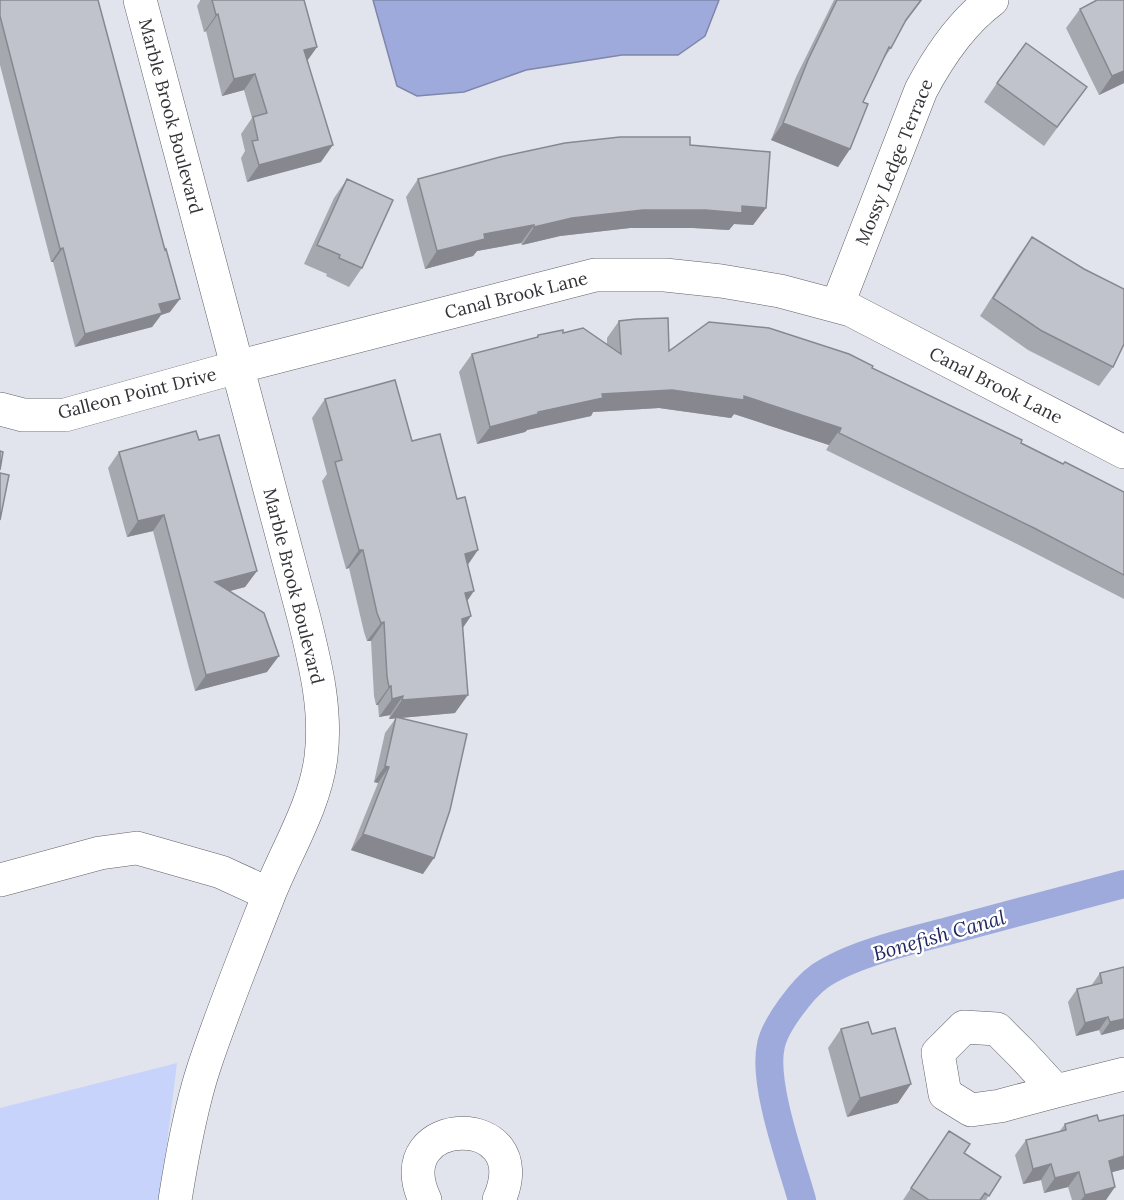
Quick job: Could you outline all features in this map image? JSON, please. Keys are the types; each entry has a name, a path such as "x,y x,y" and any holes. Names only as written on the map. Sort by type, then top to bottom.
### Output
{"street":[{"name":"Marble Brook Boulevard","path":"140,0 320,679 322,717 321,757 309,801 269,894 204,1068 182,1155 175,1200"},
{"name":"Mossy Ledge Terrace","path":"837,306 921,90 937,59 963,28 992,0"},
{"name":"Canal Brook Lane","path":"237,367 595,275 665,275 780,291 850,310 1124,452"},
{"name":"Galleon Point Drive","path":"0,409 23,415 65,415 237,367"},
{"path":"0,880 100,853 137,848 221,872 269,894"},
{"path":"1056,1091 1124,1074"},
{"path":"425,1200 418,1173 424,1154 438,1139 451,1133 466,1131 494,1144 502,1157 506,1172 505,1186 499,1200"}],"shaded area":[{"path":"373,0 719,0 705,36 678,55 622,55 526,70 464,92 417,96 397,86"},
{"path":"177,1063 160,1200 0,1200 0,1108"}],"building":[{"path":"0,0 98,0 180,299 159,304 162,313 85,334 63,248 60,249 0,16"},
{"path":"212,0 304,0 317,47 304,50 333,145 259,165 252,141 258,140 253,117 267,113 255,74 234,79 218,14 216,15"},
{"path":"837,0 921,0 906,20 891,48 889,47 863,102 868,104 850,149 783,123 808,60"},
{"path":"1097,0 1124,0 1124,71 1112,76 1080,9"},
{"path":"1026,43 1087,87 1057,127 997,83"},
{"path":"620,137 690,137 690,145 770,152 766,208 742,206 742,213 705,210 643,210 572,218 534,227 534,225 484,234 485,239 437,251 418,179 500,157 565,143"},
{"path":"347,179 393,200 362,268 317,245"},
{"path":"1032,237 1084,269 1124,289 1124,344 1113,367 1042,331 993,298"},
{"path":"668,318 669,351 709,322 769,328 849,354 873,366 872,368 1022,440 1021,443 1124,492 1124,575 1034,528 839,433 841,428 744,396 744,400 672,390 602,394 603,398 538,412 538,414 490,427 472,354 538,337 538,335 563,330 563,333 583,328 621,354 619,321"},
{"path":"395,380 412,441 440,434 457,499 465,497 478,550 465,554 474,591 465,593 471,616 462,619 468,695 402,700 403,696 392,699 391,686 389,687 387,677 384,622 381,623 377,613 363,550 359,550 335,462 342,460 325,399"},
{"path":"196,431 199,440 219,435 257,571 215,582 264,613 279,656 206,675 164,515 138,521 119,452"},
{"path":"0,451 3,452 0,470"},
{"path":"0,473 9,475 0,520"},
{"path":"396,717 467,734 450,810 434,858 363,834 389,767 385,766"},
{"path":"1124,967 1124,1019 1110,1022 1108,1017 1085,1023 1077,989 1102,983 1100,973"},
{"path":"868,1022 872,1034 895,1028 911,1084 860,1098 841,1029"},
{"path":"1097,1115 1099,1121 1124,1115 1124,1156 1109,1161 1115,1187 1085,1195 1079,1172 1055,1178 1051,1164 1033,1169 1026,1140 1066,1130 1065,1124"},
{"path":"949,1131 970,1144 964,1153 1001,1177 989,1196 985,1193 980,1200 929,1200 911,1188"}],"waterway":[{"name":"Bonefish Canal","path":"802,1200 779,1122 769,1061 771,1045 778,1027 813,982 833,968 882,949 1124,884"}]}
